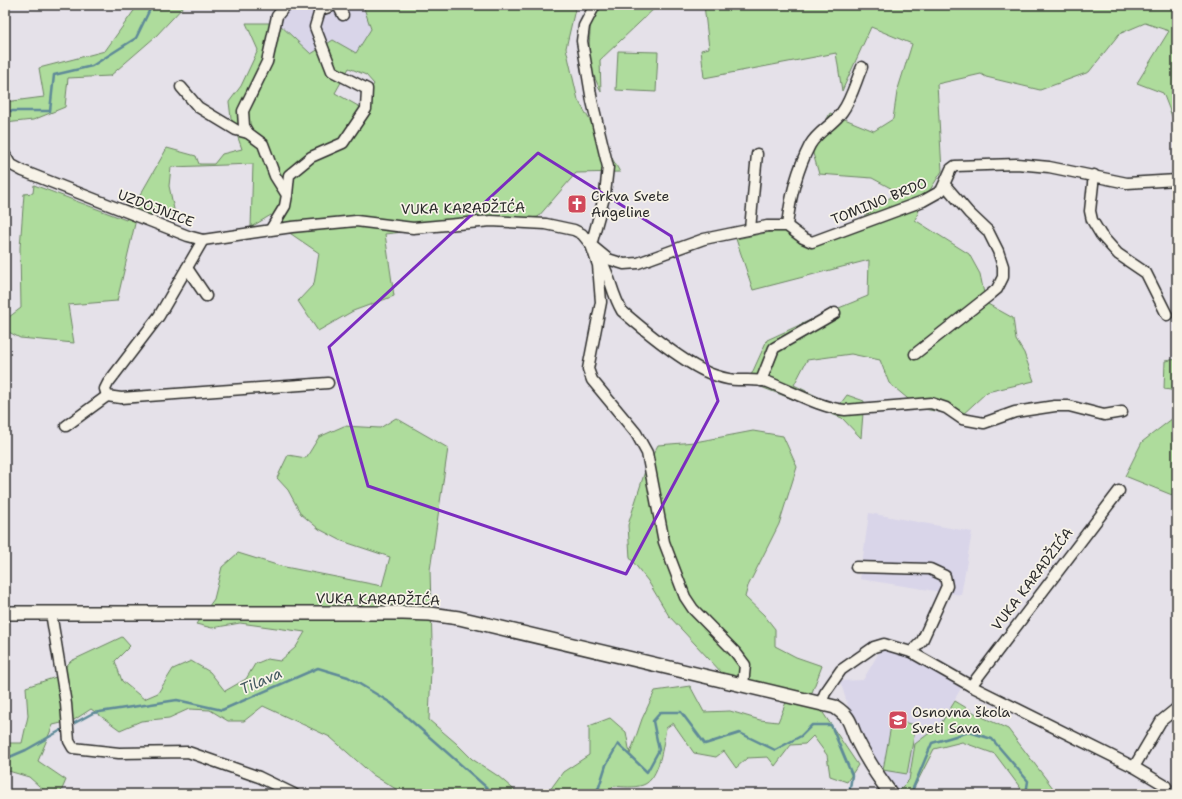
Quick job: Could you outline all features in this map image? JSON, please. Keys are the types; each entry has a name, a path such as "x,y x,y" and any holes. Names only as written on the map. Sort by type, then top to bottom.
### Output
{"street":[{"path":"248,133 244,126 243,111 267,62 277,16 286,5"},
{"path":"271,230 285,206 289,175 311,157 343,143 366,109 367,90 332,71 315,27 320,10 335,5"},
{"path":"338,5 343,15"},
{"path":"591,245 605,194 608,167 592,101 582,42 584,26 595,5"},
{"path":"591,245 608,259 624,264 638,263 704,239 767,226 787,226 795,182 810,145 820,132 843,112 862,67"},
{"path":"181,87 198,107 236,130 248,133 263,144 275,176 287,195"},
{"path":"750,229 757,154"},
{"name":"UZDOJNICE","path":"5,156 10,164 23,171 188,236 203,240 271,230"},
{"name":"TOMINO BRDO","path":"787,226 803,238 812,242 923,201 941,190 945,185 951,169 955,166 1017,164 1049,167 1127,182 1177,180"},
{"path":"1094,175 1090,211 1092,220 1101,235 1118,254 1146,273 1167,315"},
{"path":"915,354 991,294 996,289 1003,277 1003,266 998,251 988,231 969,213 945,185"},
{"name":"VUKA KARADŽIĆA","path":"271,230 356,221 414,228 491,221 546,224 574,230 582,234 591,245 598,265 601,302 588,369 592,380 636,433 647,453 664,542 685,597 693,609 736,652 744,665 743,685"},
{"path":"107,396 105,389 108,383 159,316 203,240"},
{"path":"591,245 605,264 618,304 627,315 662,343 700,368 716,376 737,380 746,379 761,381 796,392 831,409 845,410 931,403 946,408 962,419 984,423 1015,412 1055,406 1069,406 1104,415 1122,412"},
{"path":"187,268 206,296"},
{"path":"761,381 774,348 835,313"},
{"path":"66,426 107,396 121,398 328,383"},
{"name":"VUKA KARADŽIĆA","path":"971,686 1119,491"},
{"path":"856,567 930,569 945,576 946,586 939,606 922,641 911,652"},
{"name":"VUKA KARADŽIĆA","path":"5,613 430,614 458,618 834,707 842,712 852,726 857,741 891,794"},
{"path":"51,613 66,704 70,741 73,748 119,753 188,752 258,777 294,794"},
{"path":"821,703 824,693 841,670 874,648 884,644 911,652 971,686 1134,767 1166,786"},
{"path":"1134,767 1161,721 1177,708"}],"highlighted area":[{"path":"538,153 671,236 718,401 626,574 368,486 329,347"}],"shaded area":[{"path":"290,5 363,5 371,29 356,54 333,40 311,54 278,23 267,23"},
{"path":"869,513 972,532 961,595 860,579"},
{"name":"Osnovna škola Sveti Sava","path":"881,649 915,657 964,683 940,725 915,744 909,780 895,794 877,766 851,715 840,681 863,680"}],"green space":[{"path":"138,5 185,5 155,37 110,76 68,78 65,107 33,120 5,123 5,102 44,97 39,68 105,51"},
{"path":"363,5 576,5 566,48 578,100 620,172 576,173 538,217 385,234 394,296 353,311 318,331 298,301 314,284 319,253 275,223 271,215 251,227 253,164 171,167 169,186 175,214 137,215 117,301 68,305 74,343 20,338 5,330 5,313 9,317 21,308 20,248 24,194 33,193 34,185 126,220 167,148 196,156 199,164 214,164 222,154 242,149 231,118 229,102 241,86 258,50 246,23 278,23 311,54 333,40 356,53 371,29","holes":["349,68 366,75 374,84 360,107 335,93"]},
{"path":"598,5 658,5 600,60 601,92 588,62 591,17"},
{"path":"704,5 1177,5 1177,129 1163,93 1137,83 1169,31 1145,23 1119,34 1089,72 1040,90 986,77 981,74 937,84 942,171 923,201 915,220 969,254 980,274 986,303 1013,318 1016,340 1024,353 1034,381 987,392 961,416 919,408 889,383 880,360 851,354 807,360 794,385 838,407 847,395 864,401 861,438 842,418 748,382 767,340 868,296 869,260 753,290 736,239 785,229 799,243 860,219 898,192 872,178 819,174 812,150 830,113 874,131 893,119 897,92 912,44 871,27 842,91 836,53 704,78 701,50 709,48"},
{"path":"618,51 658,52 656,92 616,90"},
{"path":"1177,359 1177,391 1164,389 1165,361"},
{"path":"1177,415 1177,497 1125,476 1142,442"},
{"path":"396,418 448,448 430,570 432,642 429,720 472,759 498,776 519,794 404,794 373,775 330,737 263,706 244,721 228,721 210,710 189,709 169,718 141,721 120,730 91,709 74,720 53,725 38,761 66,780 60,794 48,794 29,777 5,770 5,743 22,743 28,716 26,687 56,677 71,661 122,637 130,646 115,661 122,681 144,699 158,693 173,669 191,661 210,672 225,691 246,679 255,664 267,659 280,661 296,647 305,632 240,623 212,628 196,624 214,599 222,567 238,553 280,566 382,586 390,557 342,541 319,529 301,514 288,490 277,478 288,455 306,458 319,437 344,426 380,428"},
{"path":"753,431 783,436 797,467 779,524 748,586 745,597 764,615 775,629 775,646 796,657 822,666 811,695 858,765 847,782 830,776 827,755 813,736 805,744 791,745 775,766 768,757 747,758 736,768 724,751 716,757 694,753 673,723 666,728 657,769 649,781 643,785 632,787 614,786 606,794 547,794 563,772 589,755 589,726 610,718 626,732 630,754 642,719 655,691 690,686 704,712 730,711 760,720 778,722 791,690 722,673 669,616 648,581 630,558 628,525 646,468 658,445 695,442"},
{"path":"955,701 980,716 1008,729 1053,788 1049,794 1017,794 1022,790 995,754 962,742 934,749 911,794 895,794 909,780 915,744 940,725"},
{"path":"892,720 916,725 907,774 883,770"}],"waterway":[{"path":"5,111 50,111 54,75 92,66 136,38 152,5"},
{"name":"Tilava","path":"71,725 93,713 177,700 222,710 318,668 348,677 391,703 494,794"},
{"name":"Tilava","path":"594,794 599,787 606,765 618,744 647,772 659,750 653,721 661,712 681,712 705,744 740,733 775,750 801,736 812,725 831,725 852,775 849,794"},
{"name":"Tilava","path":"5,759 26,750 65,728"},
{"name":"Tilava","path":"908,794 911,793 932,743 969,732 992,739 1028,781 1026,794"}],"place":[{"name":"Crkva Svete Angeline","path":"577,204"},
{"name":"Osnovna škola Sveti Sava","path":"898,720"}]}
